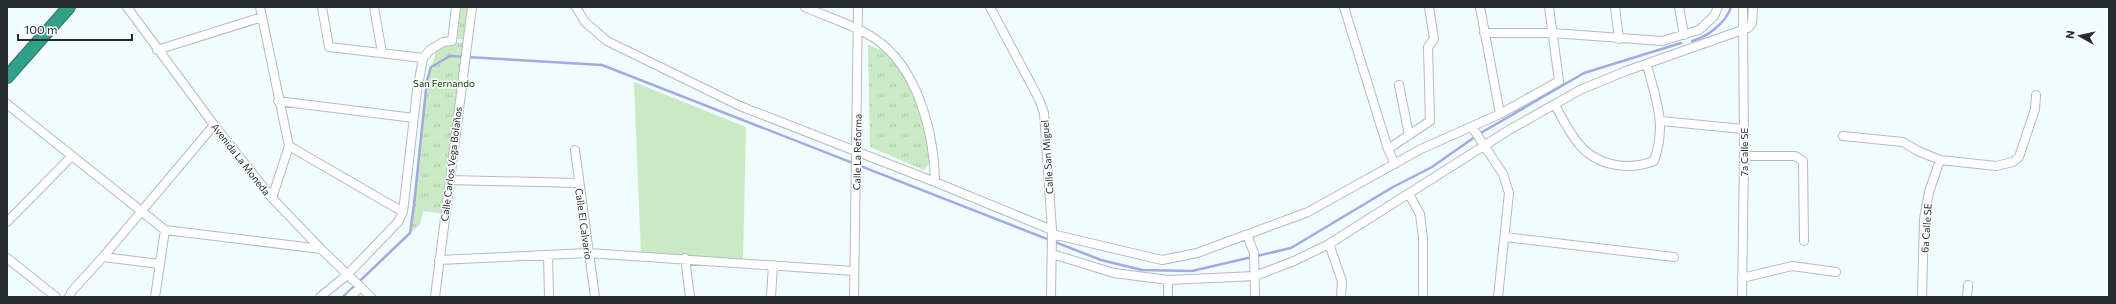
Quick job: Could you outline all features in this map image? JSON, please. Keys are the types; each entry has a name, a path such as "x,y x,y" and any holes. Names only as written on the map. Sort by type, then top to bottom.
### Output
{"highway":[{"path":"7,65 59,7"},
{"path":"7,77 69,7"}],"street":[{"name":"Avenida La Moneda","path":"127,7 157,50 272,198 321,249 371,297"},
{"path":"260,7 278,101 289,146 272,198"},
{"path":"322,7 329,47 423,58"},
{"path":"374,7 382,53"},
{"path":"452,41 456,7"},
{"name":"Calle Carlos Vega Bolaños","path":"435,297 472,7"},
{"path":"576,7 585,22 607,41 740,106 857,153 935,182 1052,234 1162,260 1197,253 1248,236 1308,212 1395,164 1473,129 1559,81 1549,7"},
{"path":"805,7 859,30 876,40 894,54 906,72 924,113 930,132 935,182"},
{"name":"Calle La Reforma","path":"854,297 857,180 858,7"},
{"name":"Calle San Miguel","path":"990,7 1039,99 1044,113 1052,234 1051,297"},
{"path":"1344,7 1388,149 1395,164"},
{"path":"1388,149 1430,121 1428,48 1434,39 1429,7"},
{"path":"1480,7 1500,114"},
{"path":"1615,7 1619,39"},
{"path":"1679,7 1684,35"},
{"path":"1484,33 1553,33 1662,41 1699,30 1714,16 1718,7"},
{"name":"7a Calle SE","path":"1742,297 1744,156 1743,7"},
{"path":"1052,253 1114,273 1168,280 1255,274 1294,261 1329,244 1409,194 1483,143 1580,90 1626,71 1647,65 1751,26 1753,7"},
{"path":"157,50 262,18"},
{"path":"320,297 348,276 398,222 403,212 423,58 430,50 443,42 452,41 466,48"},
{"path":"1555,105 1578,144 1595,159 1616,166 1641,166 1654,161 1658,150 1661,121 1647,65"},
{"path":"1399,85 1409,135"},
{"path":"1843,136 1903,142 1918,151 1940,160 1996,166 2013,162 2019,157 2035,109 2036,95"},
{"path":"278,101 414,118"},
{"path":"7,104 71,157 165,230 321,249"},
{"path":"1661,121 1744,129"},
{"path":"69,297 72,291 103,258 214,125"},
{"path":"1473,129 1503,174 1509,193 1498,297"},
{"path":"289,146 403,212"},
{"name":"Calle El Calvario","path":"575,150 594,297"},
{"path":"1744,156 1795,156 1803,161 1804,241"},
{"path":"7,222 71,157"},
{"name":"6a Calle SE","path":"1922,297 1924,219 1929,192 1940,160"},
{"path":"449,180 579,183"},
{"path":"1409,194 1420,214 1423,238 1424,297"},
{"path":"155,297 165,230"},
{"path":"1248,236 1254,253 1255,297"},
{"path":"1505,237 1674,257"},
{"path":"1329,244 1342,281 1341,297"},
{"path":"439,260 588,253 685,258 854,271"},
{"path":"548,255 549,297"},
{"path":"7,258 56,297"},
{"path":"103,258 160,264"},
{"path":"685,258 690,297"},
{"path":"771,297 773,265"},
{"path":"1742,278 1792,266 1836,272"},
{"path":"1168,280 1168,297"},
{"path":"1966,297 1968,285"},
{"path":"350,297 359,286"}],"green space":[{"path":"461,7 470,7 466,40 457,39"},
{"name":"San Fernando","path":"452,41 467,44 444,214 423,211 420,225 410,233 427,80 437,49"},
{"path":"868,45 891,54 906,78 922,114 930,162 924,170 870,147"},
{"path":"634,82 746,127 743,262 641,256"}],"waterway":[{"path":"1692,41 1710,33 1725,18 1731,7"},
{"path":"343,297 410,233 427,80 431,67 450,56 602,65 1101,260 1142,270 1192,271 1291,248 1393,187 1432,167 1479,134 1584,73 1681,43"}]}
